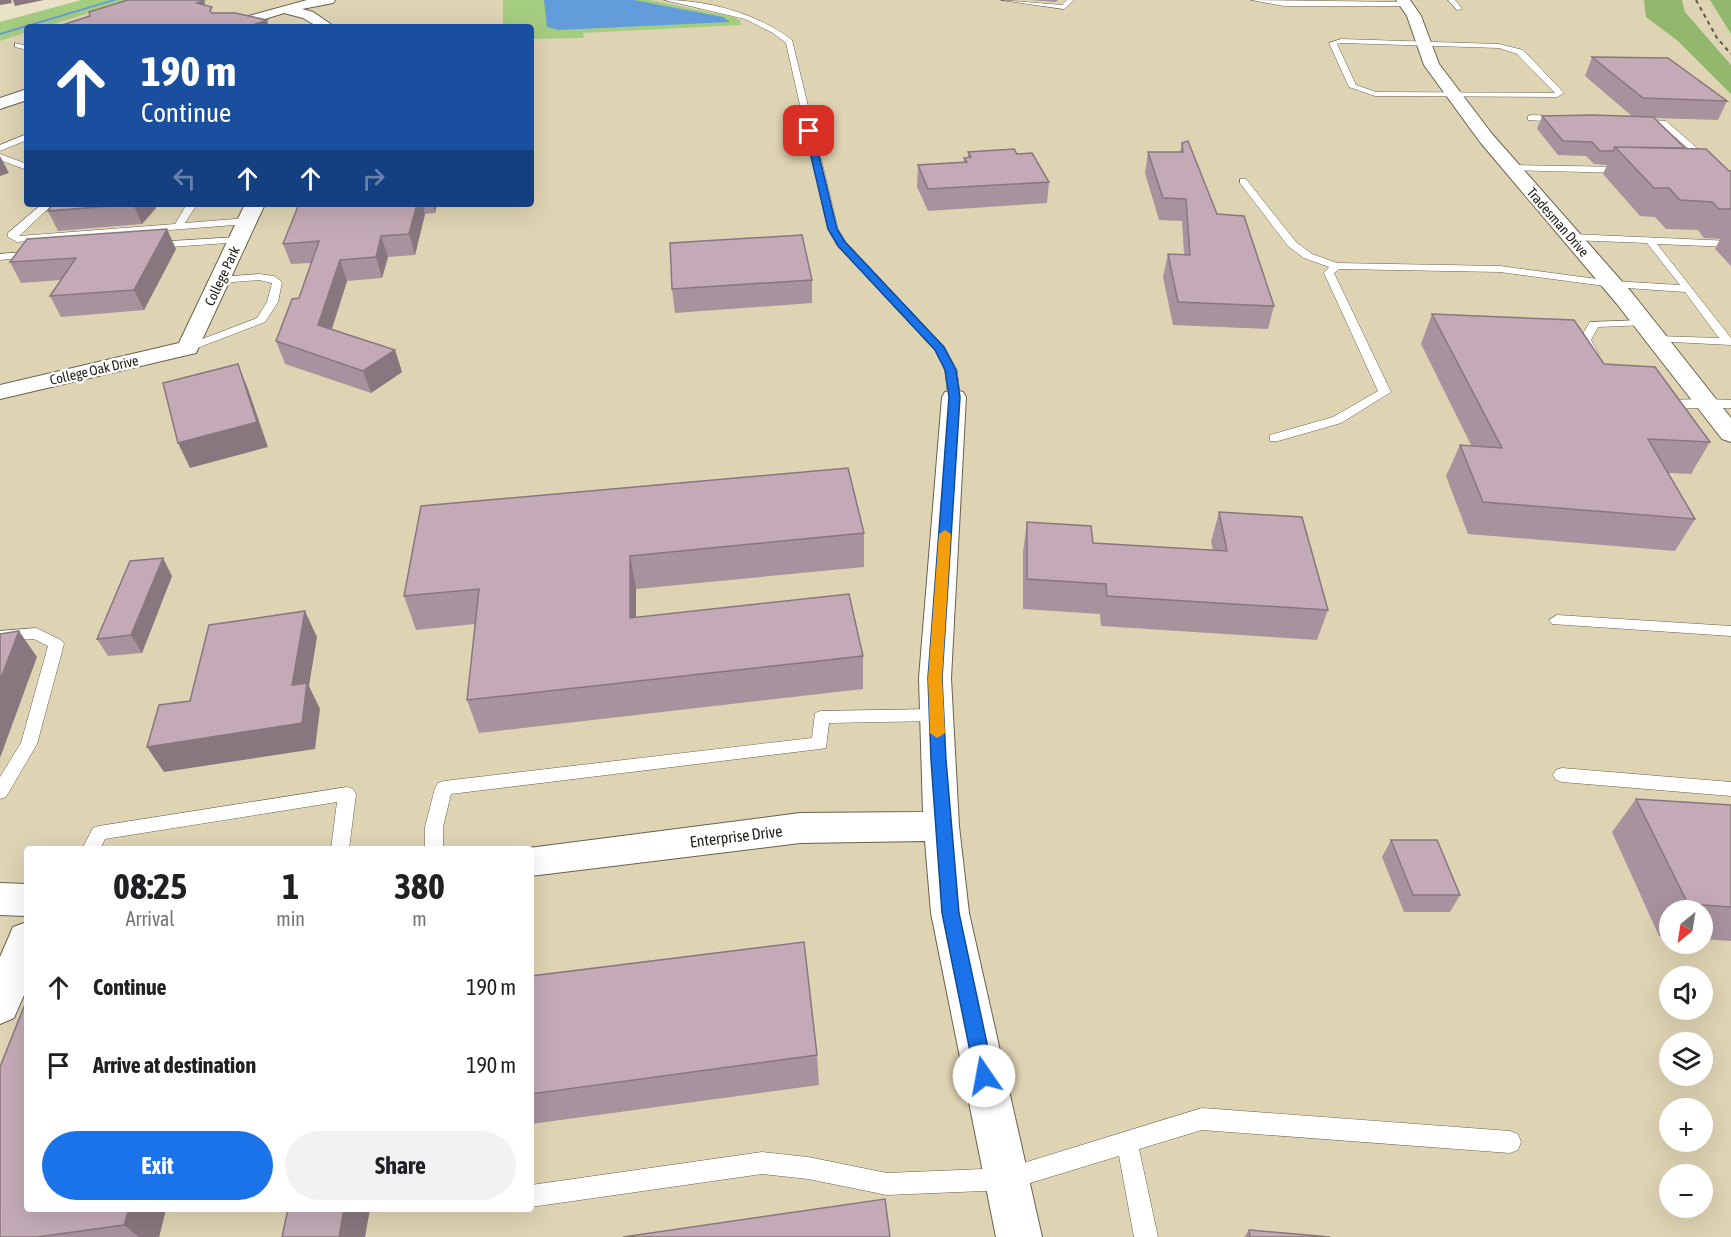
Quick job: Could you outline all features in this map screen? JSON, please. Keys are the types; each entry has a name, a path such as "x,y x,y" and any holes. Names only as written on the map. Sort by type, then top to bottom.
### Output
{"street":[{"path":"235,24 283,9 328,0"},
{"name":"Tradesman Drive","path":"1405,2 1414,16 1432,65 1455,96 1512,168 1650,331 1731,434"},
{"path":"283,9 308,15 323,24"},
{"path":"0,104 24,95"},
{"name":"College Park","path":"188,348 247,222"},
{"name":"College Oak Drive","path":"0,393 188,348"},
{"path":"954,397 935,678 942,826 950,913 1019,1237"},
{"name":"Enterprise Drive","path":"534,861 800,828 942,826"},
{"path":"0,899 24,900"},
{"path":"0,1005 24,946"}],"lane":[{"path":"667,0 756,20 773,28 789,42 833,229 842,244 940,349 951,370 954,397"},
{"path":"1004,0 1064,7 1071,0"},
{"path":"1254,0 1284,4 1405,2"},
{"path":"1451,0 1459,9"},
{"path":"1341,41 1499,46 1520,52 1560,93 1557,95 1455,96 1374,94 1353,87 1334,43 1341,41"},
{"path":"18,45 24,47"},
{"path":"1531,118 1575,120"},
{"path":"1630,122 1663,123 1713,165"},
{"path":"0,148 24,138"},
{"path":"0,157 24,166"},
{"path":"1512,168 1638,171"},
{"path":"1243,181 1292,244 1308,256 1336,266 1500,269 1612,285 1688,290"},
{"path":"45,207 12,235 17,239 247,222"},
{"path":"178,226 190,207"},
{"path":"145,246 247,222"},
{"path":"1571,237 1731,244"},
{"path":"1650,241 1730,343"},
{"path":"0,257 51,252"},
{"path":"1274,438 1337,420 1385,392 1329,273 1336,266"},
{"path":"188,348 261,320 269,311 277,291 277,282 270,278 219,280"},
{"path":"1599,364 1586,340 1594,324 1730,343"},
{"path":"1654,401 1731,404"},
{"path":"1557,620 1731,631"},
{"path":"0,636 36,633 56,644 29,744 0,792"},
{"path":"434,846 434,827 444,788 820,743 821,717 936,716"},
{"path":"1562,775 1731,789"},
{"path":"95,841 347,794 340,846"},
{"path":"534,1196 762,1163 808,1168 887,1184 1007,1179 1202,1119 1510,1142"},
{"path":"1127,1142 1146,1237"}],"shaded area":[{"path":"131,0 1657,0 1731,82 1731,1237 0,1237 0,41 24,33 24,207 534,207 534,24 54,24"},
{"path":"1682,0 1710,0 1731,34 1731,65 1685,12"}],"green space":[{"path":"81,0 131,0 54,24 24,24 24,33 0,41 0,22"},
{"path":"503,0 650,0 733,17 740,20 741,25 583,33 584,38 534,39 534,24 503,24"},
{"path":"1644,0 1682,0 1685,12 1731,65 1731,94 1678,41 1646,17"},
{"path":"1710,0 1731,0 1731,34"}],"water":[{"path":"544,0 634,0 723,17 730,22 559,30 547,27"}],"building":[{"path":"128,0 201,0 204,1 196,3 212,7 210,11 212,13 235,13 267,20 256,24 65,24 90,16 89,12"},
{"path":"1592,57 1668,58 1727,101 1643,98"},
{"path":"1542,116 1653,117 1685,148 1615,147 1613,151 1600,151 1592,142 1563,141"},
{"path":"1188,141 1217,214 1244,216 1274,306 1178,302 1168,254 1190,255 1186,199 1163,198 1148,152 1183,152 1182,143"},
{"path":"1615,147 1706,149 1731,171 1731,209 1719,209 1712,202 1680,200 1669,188 1654,188"},
{"path":"1014,149 1017,154 1032,153 1049,182 928,189 918,165 967,162 964,158 971,157 968,152"},
{"path":"51,207 97,207 48,211"},
{"path":"298,207 416,207 409,234 381,236 376,257 340,260 318,325 395,350 363,371 276,341 292,299 299,298 319,241 283,244"},
{"path":"167,229 134,290 50,296 76,258 10,262 27,239"},
{"path":"802,235 812,280 672,289 670,243"},
{"path":"1432,314 1574,320 1604,364 1655,367 1710,442 1648,439 1695,519 1483,502 1460,445 1502,448"},
{"path":"238,364 257,422 178,443 163,383"},
{"path":"848,468 864,533 630,556 630,618 849,594 863,656 467,700 479,589 404,596 421,506"},
{"path":"1219,512 1302,517 1328,610 1107,596 1106,584 1027,579 1027,522 1091,526 1093,543 1227,551"},
{"path":"163,558 131,635 97,639 130,561"},
{"path":"305,611 292,685 307,683 302,723 147,747 159,705 190,701 209,625"},
{"path":"19,631 0,680 0,634"},
{"path":"1636,799 1731,805 1731,907 1713,906 1713,900 1686,900"},
{"path":"1391,840 1437,840 1460,895 1413,895"},
{"path":"804,942 817,1055 534,1094 534,976"},
{"path":"24,1007 24,1212 128,1212 124,1225 37,1237 0,1237 0,1067"},
{"path":"885,1199 890,1237 623,1237"},
{"path":"287,1212 343,1212 339,1237 282,1237"},
{"path":"1249,1230 1330,1237 1250,1237"}],"waterway":[{"path":"34,24 115,0"},
{"path":"0,34 24,27"}],"railway":[{"path":"1696,0 1717,38 1731,54"}],"slow traffic":[{"path":"937,733 935,678 945,534"}],"route":[{"path":"809,131 833,229 842,244 940,349 951,370 954,397 935,678 938,760 950,913 984,1076"}]}
